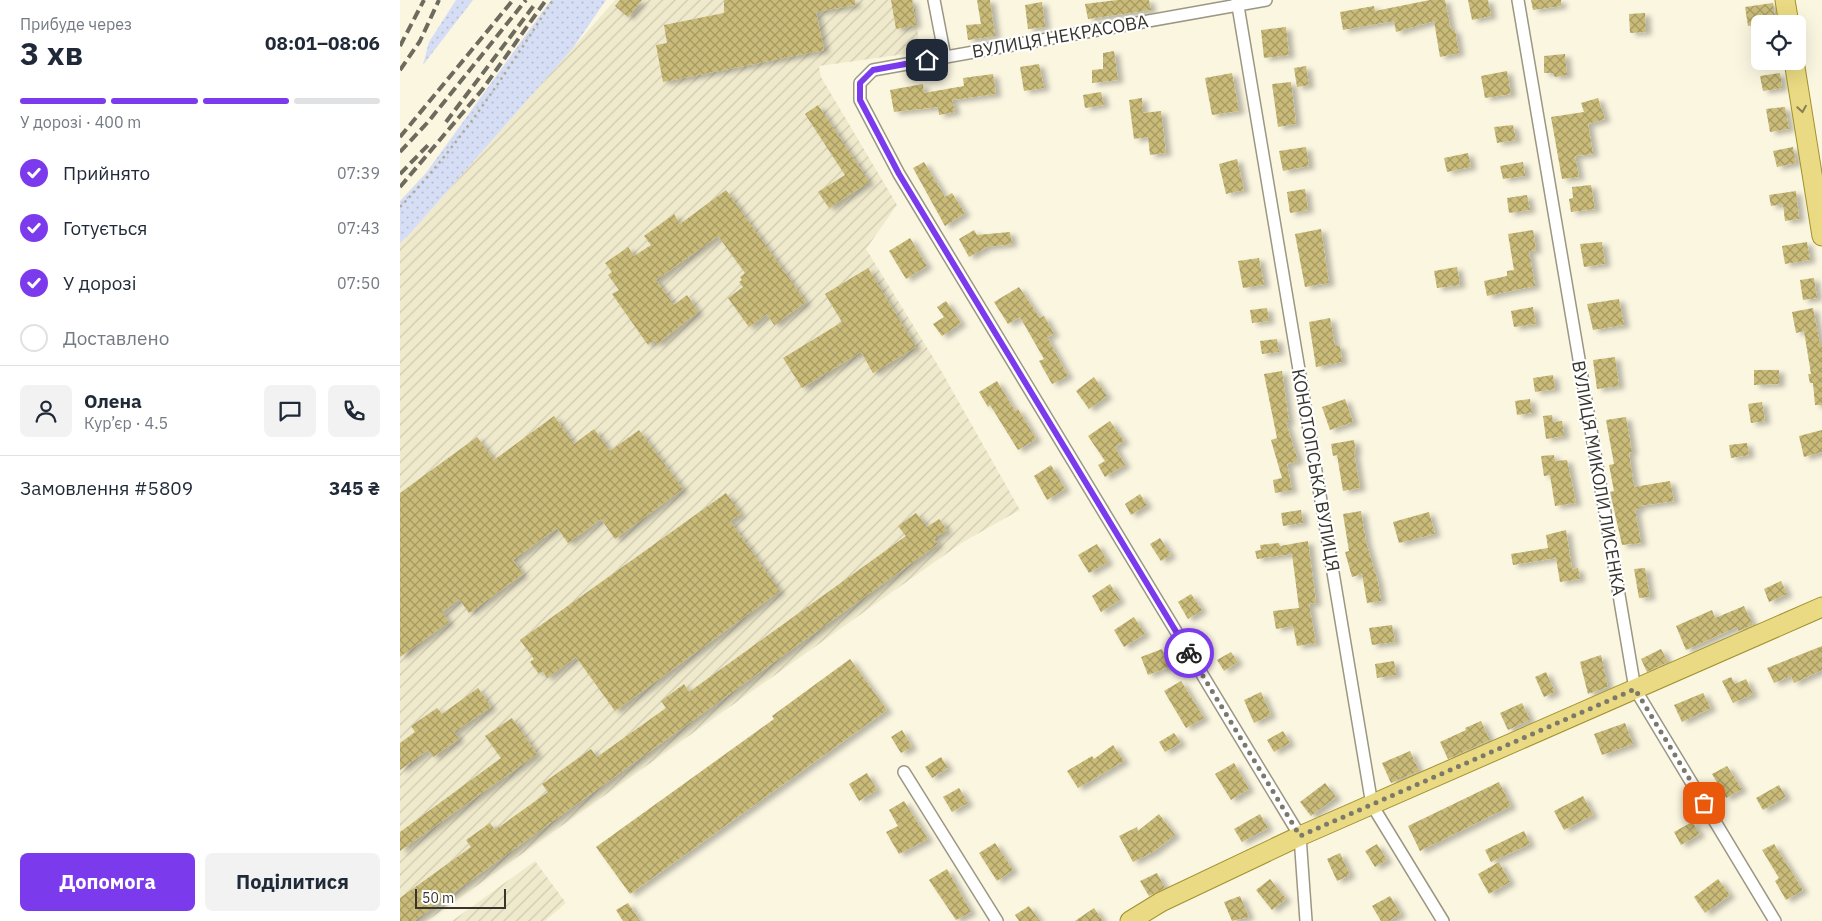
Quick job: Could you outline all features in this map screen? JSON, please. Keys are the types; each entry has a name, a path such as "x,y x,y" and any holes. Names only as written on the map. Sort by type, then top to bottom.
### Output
{"main road":[{"path":"1785,0 1788,15"},
{"path":"1795,70 1822,236"},
{"path":"1130,921 1161,902 1300,836 1822,606"}],"street":[{"path":"934,0 945,57"},
{"name":"ВУЛИЦЯ НЕКРАСОВА","path":"1266,0 1237,2 873,70 860,83 860,100 899,174 1300,836"},
{"name":"ВУЛИЦЯ МИКОЛИ ЛИСЕНКА","path":"1518,0 1635,689 1775,921"},
{"name":"КОНОТОПСЬКА ВУЛИЦЯ","path":"1237,2 1372,805 1443,921"},
{"path":"904,772 997,921"},
{"path":"1300,836 1306,921"}],"path":[{"path":"400,206 419,187 470,121 554,0"}],"shaded area":[{"path":"456,0 473,0 423,65 429,42"},
{"path":"551,0 606,0 573,48 400,243 400,201 426,173"},
{"path":"615,0 914,0 920,52 819,66 821,77 897,205 866,249 939,367 1020,510 963,542 427,921 400,921 400,243"},
{"path":"535,861 566,903 545,921 452,921"}],"building":[{"path":"620,0 642,0 628,17 615,6"},
{"path":"724,0 855,0 855,5 816,12 824,50 663,82 656,45 667,43 664,25 724,13"},
{"path":"891,0 912,0 916,25 896,29"},
{"path":"977,0 990,0 995,36 968,40 966,25 981,24"},
{"path":"1117,0 1149,0 1151,10 1088,19 1085,4"},
{"path":"1430,0 1445,0 1451,30 1455,30 1459,53 1440,57 1434,21 1396,32 1394,21 1343,30 1340,12 1374,6 1375,11"},
{"path":"1468,0 1488,0 1491,16 1472,20"},
{"path":"1531,0 1561,0 1561,6 1533,10"},
{"path":"1042,2 1045,27 1028,29 1025,5"},
{"path":"1773,3 1775,15 1751,15 1751,26 1748,26 1745,7"},
{"path":"1645,13 1646,32 1630,33 1629,14"},
{"path":"1286,27 1289,55 1264,58 1261,30"},
{"path":"1114,51 1118,80 1092,83 1092,70 1103,69 1103,53"},
{"path":"1565,54 1567,75 1555,77 1553,73 1544,73 1544,56"},
{"path":"1039,64 1044,88 1024,91 1020,67"},
{"path":"1306,66 1309,85 1297,87 1294,68"},
{"path":"1507,71 1511,94 1485,98 1481,76"},
{"path":"1232,73 1239,111 1212,115 1205,78"},
{"path":"1780,73 1782,88 1763,91 1760,76"},
{"path":"993,74 996,94 952,100 955,112 939,115 938,107 894,112 890,90 923,84 924,93 964,86 963,78"},
{"path":"1291,82 1296,124 1278,127 1272,84"},
{"path":"1101,92 1104,105 1085,108 1083,95"},
{"path":"1142,98 1143,113 1161,111 1166,153 1150,155 1148,137 1134,139 1129,100"},
{"path":"1598,98 1605,119 1588,124 1593,154 1575,156 1579,177 1562,179 1551,117 1584,112 1581,103"},
{"path":"818,105 869,182 829,208 818,192 845,175 805,114"},
{"path":"1785,107 1789,129 1770,132 1766,109"},
{"path":"1513,125 1516,140 1497,143 1494,127"},
{"path":"1306,147 1309,166 1283,171 1279,151"},
{"path":"1793,147 1796,163 1777,167 1773,151"},
{"path":"1468,153 1471,167 1447,172 1444,158"},
{"path":"1237,159 1244,190 1226,194 1219,164"},
{"path":"924,162 945,197 952,193 965,213 945,226 913,168"},
{"path":"1523,162 1525,176 1503,179 1500,166"},
{"path":"1591,185 1595,209 1571,212 1569,199 1573,198 1572,187"},
{"path":"1305,189 1308,210 1290,213 1287,192"},
{"path":"726,190 806,302 774,325 767,314 749,327 728,298 743,287 739,282 742,280 740,277 745,273 718,236 656,280 674,305 687,295 698,312 657,344 655,340 648,345 612,294 619,290 608,275 612,272 605,263 628,247 634,256 651,245 644,236 674,214 680,224"},
{"path":"1796,191 1799,219 1785,221 1783,204 1771,206 1769,195"},
{"path":"1527,195 1530,210 1509,213 1507,198"},
{"path":"1321,229 1329,283 1305,287 1295,234"},
{"path":"974,230 977,235 1010,232 1012,244 987,247 969,257 959,239"},
{"path":"1533,230 1536,250 1529,251 1535,286 1487,296 1484,281 1507,276 1507,271 1514,270 1508,234"},
{"path":"910,238 927,266 906,279 889,251"},
{"path":"1602,242 1605,264 1584,267 1580,244"},
{"path":"1807,242 1810,260 1785,264 1782,246"},
{"path":"1259,258 1264,285 1243,288 1238,261"},
{"path":"1457,267 1460,285 1437,288 1434,271"},
{"path":"868,268 916,347 873,373 861,352 802,388 783,358 842,322 825,294"},
{"path":"1814,278 1817,298 1803,300 1800,280"},
{"path":"1019,287 1040,318 1044,316 1054,334 1047,337 1068,376 1052,384 1039,361 1044,359 1020,317 1008,324 994,302"},
{"path":"1619,299 1624,325 1593,330 1587,304"},
{"path":"946,301 961,323 942,336 933,324 944,317 937,307"},
{"path":"1533,307 1536,324 1514,327 1511,311"},
{"path":"1267,308 1269,321 1252,323 1250,310"},
{"path":"1813,308 1820,344 1822,344 1822,405 1815,405 1813,383 1810,383 1808,374 1811,374 1804,331 1796,333 1792,312"},
{"path":"1330,318 1335,346 1340,346 1342,362 1316,367 1309,322"},
{"path":"1277,339 1279,352 1262,354 1260,341"},
{"path":"1615,357 1619,386 1597,389 1593,360"},
{"path":"1754,370 1779,370 1779,384 1754,385"},
{"path":"1282,371 1289,422 1286,423 1298,461 1287,464 1292,490 1275,493 1273,480 1282,478 1271,440 1277,438 1264,374"},
{"path":"1553,375 1555,389 1535,392 1533,378"},
{"path":"1094,377 1107,396 1089,409 1076,391"},
{"path":"997,381 1015,411 1018,409 1036,439 1018,450 990,405 988,407 979,392"},
{"path":"1345,399 1353,422 1330,430 1322,407"},
{"path":"1530,399 1532,413 1517,415 1515,401"},
{"path":"1762,402 1765,421 1751,423 1748,404"},
{"path":"1552,415 1553,422 1562,421 1564,436 1546,439 1543,416"},
{"path":"554,416 574,444 594,429 610,451 639,430 683,489 615,539 601,519 568,543 557,528 513,560 523,574 469,613 459,599 442,612 449,622 400,657 400,493 477,437 494,460"},
{"path":"1626,417 1632,452 1629,453 1634,487 1670,481 1674,501 1639,506 1639,509 1635,510 1641,543 1622,545 1610,492 1614,491 1609,465 1614,464 1606,420"},
{"path":"1110,421 1124,441 1115,447 1125,465 1105,477 1098,465 1105,461 1088,436"},
{"path":"1822,430 1822,452 1804,457 1799,436"},
{"path":"1354,440 1360,488 1343,491 1337,455 1333,456 1331,444"},
{"path":"1747,443 1749,455 1731,458 1729,445"},
{"path":"1554,455 1555,461 1567,460 1576,503 1555,506 1550,475 1544,476 1541,456"},
{"path":"1051,465 1065,489 1047,500 1034,476"},
{"path":"726,493 741,514 730,521 780,591 615,711 576,657 547,678 543,671 539,674 530,662 534,659 520,640"},
{"path":"1140,494 1147,505 1131,515 1125,504"},
{"path":"1301,510 1303,523 1283,526 1281,513"},
{"path":"1361,511 1366,542 1378,582 1381,601 1367,603 1362,574 1352,577 1345,552 1349,551 1343,514"},
{"path":"1429,512 1435,534 1399,543 1393,522"},
{"path":"916,513 927,527 939,519 947,530 934,539 938,544 414,921 400,921 400,898 471,847 466,840 490,823 495,830 548,792 542,784 591,749 597,757 666,708 661,701 684,684 689,692 906,536 898,526"},
{"path":"1566,530 1572,569 1578,568 1580,579 1560,582 1556,558 1513,565 1511,554 1548,548 1546,535"},
{"path":"1160,538 1171,555 1161,561 1150,544"},
{"path":"1308,541 1316,603 1309,604 1316,643 1297,646 1293,626 1276,629 1273,611 1299,608 1292,554 1257,559 1255,551 1261,550 1260,545 1279,543 1280,546"},
{"path":"1097,544 1108,562 1089,573 1078,555"},
{"path":"1645,568 1650,597 1639,598 1634,569"},
{"path":"1781,581 1787,594 1769,602 1764,589"},
{"path":"1110,584 1120,600 1101,612 1092,596"},
{"path":"1191,594 1202,610 1188,619 1178,602"},
{"path":"1744,606 1753,625 1738,631 1737,627 1686,650 1676,626 1712,610 1715,618"},
{"path":"1134,617 1145,634 1124,647 1114,630"},
{"path":"1392,625 1395,642 1372,645 1369,628"},
{"path":"1822,646 1822,670 1794,683 1791,676 1774,683 1767,668"},
{"path":"1162,649 1169,667 1148,675 1141,657"},
{"path":"1661,649 1668,662 1647,672 1641,659"},
{"path":"1231,652 1238,662 1224,671 1217,660"},
{"path":"1601,655 1608,687 1588,694 1580,662"},
{"path":"850,659 887,710 630,894 596,847 774,719 772,716"},
{"path":"1394,661 1396,675 1377,678 1375,664"},
{"path":"1546,672 1555,692 1544,697 1535,677"},
{"path":"1731,677 1735,684 1746,679 1753,694 1733,703 1722,681"},
{"path":"1181,681 1204,718 1186,728 1164,691"},
{"path":"478,688 491,707 454,732 459,739 433,757 428,750 400,770 400,743 415,732 411,726 437,708 442,714"},
{"path":"1261,692 1271,715 1254,723 1244,700"},
{"path":"1703,693 1711,708 1682,722 1674,705"},
{"path":"1522,703 1530,720 1508,730 1500,713"},
{"path":"512,718 537,754 400,851 400,832 501,758 485,736"},
{"path":"1481,721 1490,740 1448,759 1440,742"},
{"path":"1625,723 1633,744 1602,755 1594,734"},
{"path":"902,730 912,747 901,753 891,737"},
{"path":"1283,731 1290,743 1274,752 1267,740"},
{"path":"1174,733 1181,743 1165,752 1159,742"},
{"path":"1113,745 1124,761 1078,788 1067,771 1092,756 1094,759"},
{"path":"1410,751 1419,771 1391,783 1382,763"},
{"path":"941,757 948,768 932,778 925,767"},
{"path":"1234,763 1249,789 1231,800 1215,774"},
{"path":"1727,766 1742,789 1726,798 1712,774"},
{"path":"867,773 877,790 859,801 849,784"},
{"path":"1499,782 1511,806 1420,851 1408,826"},
{"path":"1325,783 1336,797 1311,816 1300,802"},
{"path":"1779,785 1786,797 1763,810 1756,798"},
{"path":"959,788 968,803 952,812 943,797"},
{"path":"1583,796 1593,815 1564,830 1554,811"},
{"path":"904,801 928,839 899,854 886,832 898,826 889,810"},
{"path":"1159,814 1175,835 1153,852 1133,862 1119,836 1137,827 1138,831"},
{"path":"1260,814 1268,828 1242,842 1234,829"},
{"path":"1692,822 1700,834 1681,845 1674,832"},
{"path":"1524,831 1530,844 1491,862 1485,850"},
{"path":"995,843 1013,870 997,881 979,853"},
{"path":"1377,844 1387,860 1375,867 1365,851"},
{"path":"1774,844 1803,890 1786,900 1775,881 1779,878 1762,850"},
{"path":"1340,853 1350,875 1337,881 1327,859"},
{"path":"1499,862 1510,882 1489,894 1478,874"},
{"path":"947,869 971,912 956,920 929,880"},
{"path":"1157,873 1165,888 1149,896 1140,881"},
{"path":"1270,879 1286,899 1272,910 1256,890"},
{"path":"1718,879 1730,895 1705,913 1694,897"},
{"path":"1240,896 1249,917 1232,921 1224,902"},
{"path":"1390,896 1401,914 1389,921 1381,921 1372,906"},
{"path":"628,903 640,921 623,921 616,910"},
{"path":"1029,906 1040,921 1019,921 1015,915"},
{"path":"1094,908 1103,921 1075,921"}],"railway":[{"path":"400,46 424,0"},
{"path":"400,70 420,41 439,0"},
{"path":"400,137 513,0"},
{"path":"400,152 428,122 526,0"},
{"path":"400,187 482,90 546,0"},
{"path":"446,122 535,4"},
{"path":"400,174 431,142"}],"way so far":[{"path":"1189,653 1300,836 1635,689 1704,803"}],"route":[{"path":"927,60 873,70 860,83 860,100 899,174 1189,653"}]}
